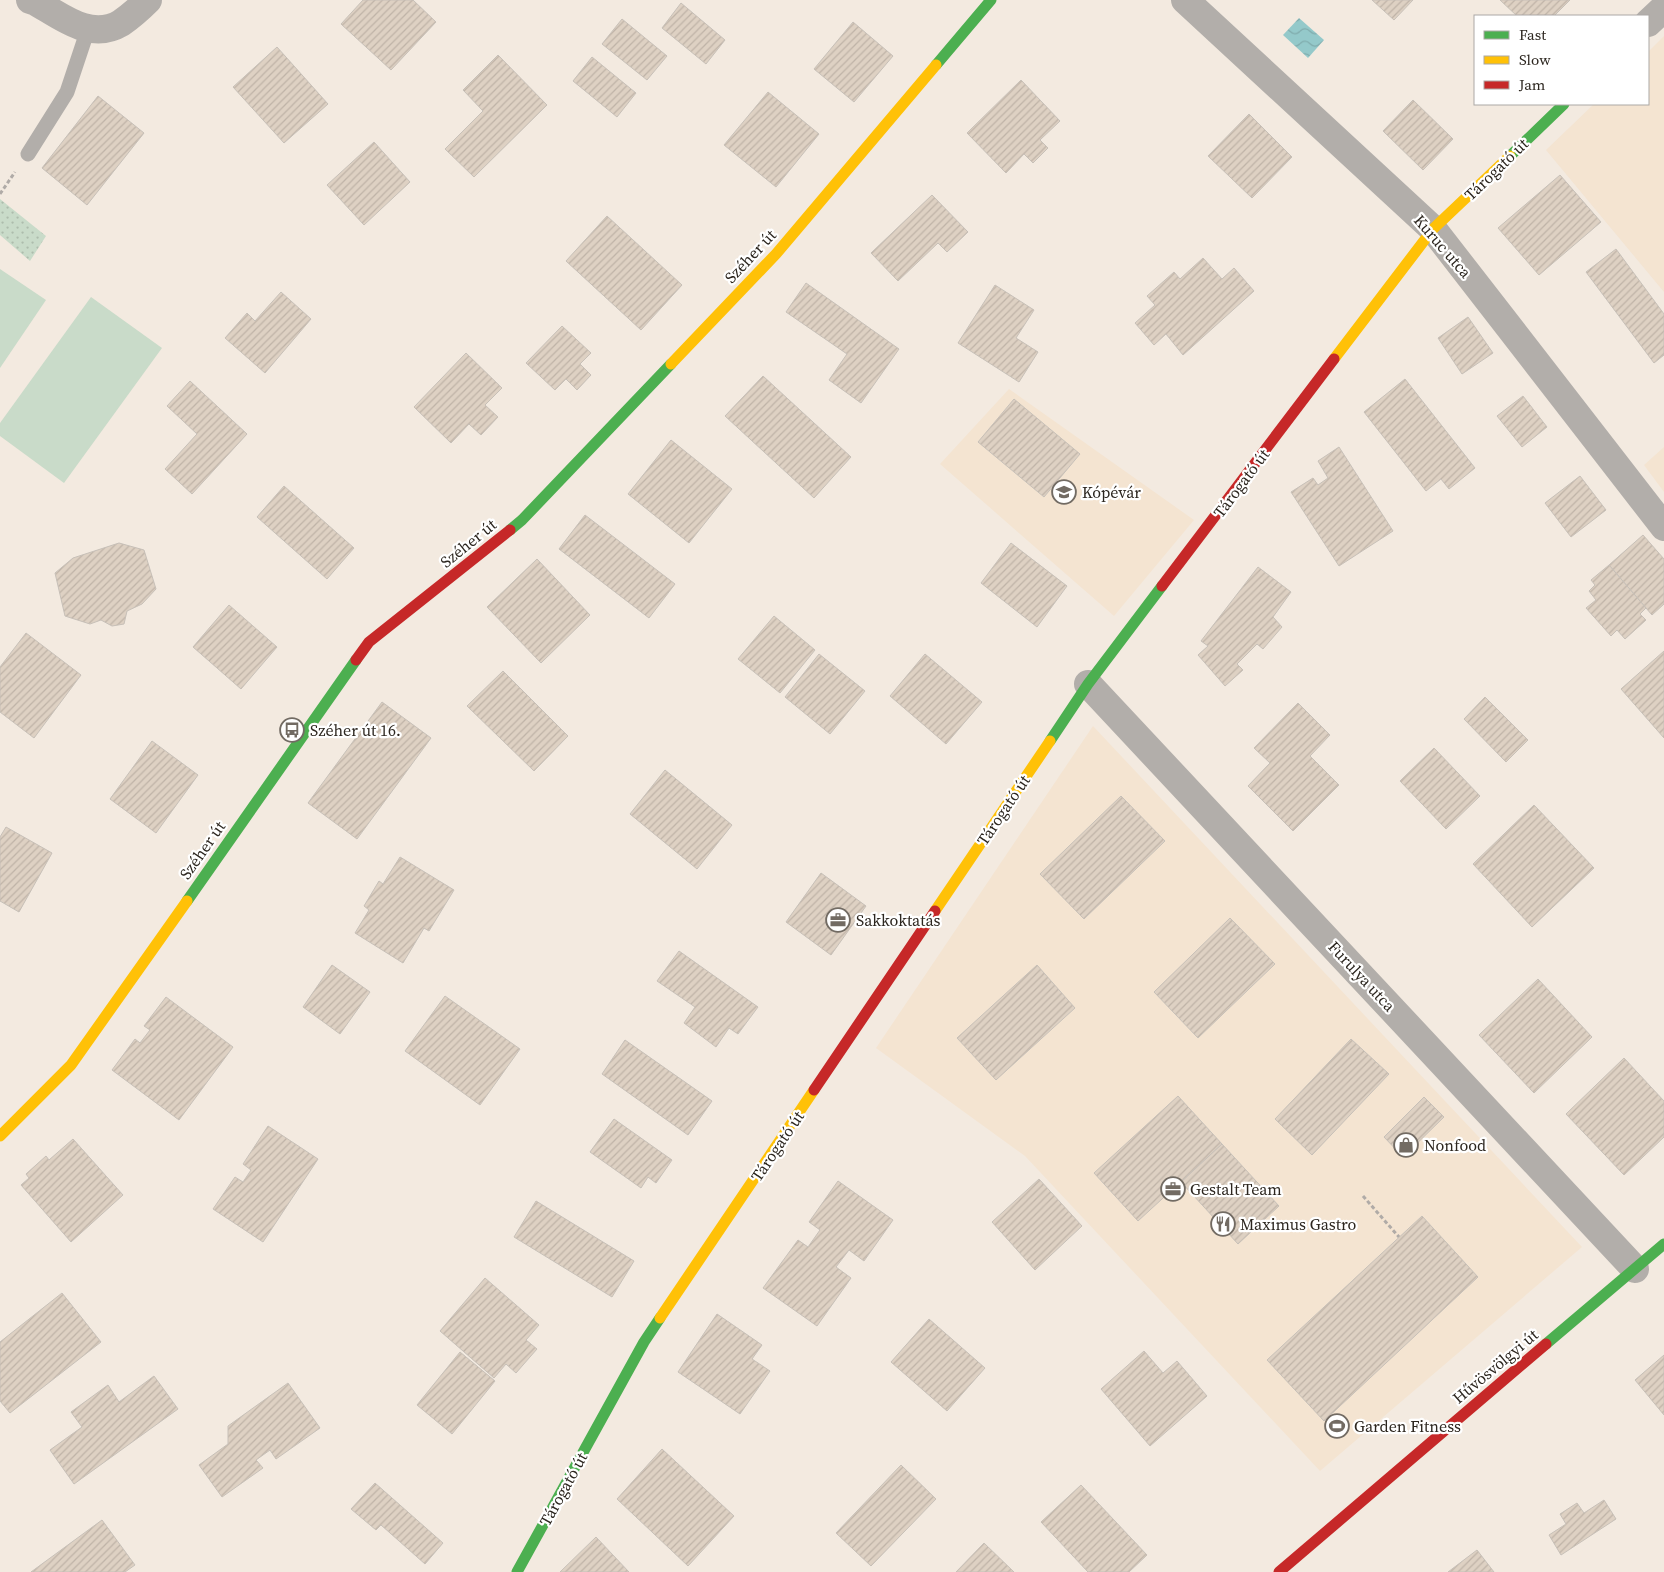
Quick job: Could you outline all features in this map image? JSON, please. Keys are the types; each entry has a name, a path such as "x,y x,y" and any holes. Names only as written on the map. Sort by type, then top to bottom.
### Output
{"street":[{"path":"30,0 77,26 88,29 110,28 121,23 148,0"},
{"name":"Széher út","path":"0,1136 71,1065 369,642 522,520 776,254 991,0"},
{"name":"Kuruc utca","path":"1186,0 1433,229 1664,527"},
{"path":"1649,22 1664,8"},
{"name":"Tárogató út","path":"518,1572 644,1342 1088,684 1433,229 1563,105"},
{"name":"Furulya utca","path":"1088,684 1635,1269"},
{"name":"Hűvösvölgyi út","path":"1279,1572 1664,1244"}],"lane":[{"path":"28,154 67,92 88,29"}],"path":[{"path":"1363,1196 1399,1237"}],"shaded area":[{"path":"1664,36 1664,292 1546,150 1593,105 1649,105 1649,51"},
{"name":"Kópévár","path":"1009,389 1194,520 1114,616 940,464"},
{"path":"1664,447 1664,492 1644,465"},
{"path":"1093,726 1582,1247 1320,1471 1025,1156 876,1048"}],"green space":[{"path":"0,199 46,236 30,261 0,235"},
{"path":"0,269 46,300 0,368"},
{"path":"91,297 162,348 64,483 0,436 0,423"}],"water":[{"path":"1299,18 1324,40 1308,58 1283,35"}],"building":[{"path":"363,0 413,0 436,22 391,70 341,24"},
{"path":"1372,0 1413,0 1394,20"},
{"path":"1500,0 1570,0 1555,15 1516,15"},
{"path":"681,3 725,40 706,64 662,28"},
{"path":"622,19 667,56 647,80 602,44"},
{"path":"853,22 893,56 854,102 814,69"},
{"path":"277,47 328,104 284,143 233,87"},
{"path":"498,55 547,105 474,177 445,149 483,111 463,90"},
{"path":"592,57 636,93 617,117 573,81"},
{"path":"1021,80 1060,121 1040,140 1048,148 1033,163 1024,154 1006,173 967,133"},
{"path":"768,92 819,134 776,187 724,145"},
{"path":"98,96 144,133 87,205 42,168"},
{"path":"1413,100 1453,139 1423,170 1383,131"},
{"path":"1249,114 1292,157 1252,198 1208,156"},
{"path":"374,142 410,182 364,225 327,185"},
{"path":"1560,175 1601,222 1539,275 1498,228"},
{"path":"932,195 968,232 947,252 938,243 898,281 871,253"},
{"path":"607,216 682,285 641,330 566,261"},
{"path":"1616,249 1664,314 1664,355 1654,363 1586,272"},
{"path":"1203,258 1222,279 1234,268 1254,291 1183,355 1166,334 1154,345 1135,323 1155,305 1147,296 1174,272 1180,279"},
{"path":"806,283 899,349 861,403 829,380 847,354 786,312"},
{"path":"995,285 1034,310 1016,338 1038,352 1019,382 958,343"},
{"path":"281,292 311,319 265,373 225,338 247,313 255,321"},
{"path":"1468,317 1493,353 1462,374 1438,338"},
{"path":"562,326 591,353 580,364 591,375 577,390 566,379 555,390 526,363"},
{"path":"466,353 502,388 485,405 498,417 481,435 469,424 451,443 414,407"},
{"path":"763,376 851,457 814,498 725,416"},
{"path":"1405,379 1475,468 1449,489 1441,479 1426,491 1364,412"},
{"path":"190,381 247,434 192,494 165,469 197,434 167,406"},
{"path":"1523,396 1547,427 1522,447 1497,416"},
{"path":"1014,399 1080,454 1044,497 978,442"},
{"path":"671,440 732,489 689,543 628,494"},
{"path":"1339,447 1393,531 1339,566 1291,492 1313,478 1318,485 1328,478 1318,461"},
{"path":"1580,476 1606,510 1571,537 1545,503"},
{"path":"284,486 354,548 327,579 257,517"},
{"path":"585,515 675,584 649,618 559,549"},
{"path":"1643,535 1664,559 1664,604 1652,615 1609,565"},
{"path":"119,543 144,550 156,589 142,604 127,611 124,624 112,626 101,620 90,624 65,616 55,573 73,558"},
{"path":"1011,543 1067,586 1037,627 981,583"},
{"path":"537,559 590,615 541,663 487,607"},
{"path":"1609,565 1646,608 1640,614 1646,620 1625,639 1617,630 1611,636 1586,608 1596,600 1589,591 1595,585 1591,580"},
{"path":"1258,567 1291,592 1273,617 1282,627 1263,649 1257,644 1237,664 1243,670 1225,686 1198,655 1208,646 1201,641"},
{"path":"229,605 277,647 241,689 193,647"},
{"path":"774,616 815,650 780,693 738,659"},
{"path":"26,633 81,675 34,738 0,712 0,667"},
{"path":"1664,651 1664,738 1621,689"},
{"path":"819,654 865,691 830,734 785,697"},
{"path":"925,654 982,702 946,744 890,696"},
{"path":"503,671 568,736 534,771 467,706"},
{"path":"1485,697 1528,740 1506,762 1464,719"},
{"path":"382,702 431,738 357,839 308,803"},
{"path":"1298,703 1330,735 1310,756 1339,785 1293,831 1248,786 1270,763 1254,748"},
{"path":"152,741 198,775 156,833 110,799"},
{"path":"1434,748 1480,796 1446,829 1400,781"},
{"path":"665,770 732,825 697,869 630,814"},
{"path":"1121,796 1165,841 1084,919 1040,874"},
{"path":"1534,805 1594,868 1532,927 1473,864"},
{"path":"6,827 52,853 19,912 0,901 0,837"},
{"path":"400,857 454,890 429,931 424,928 403,963 355,933 369,910 364,906 379,881 383,884"},
{"path":"821,873 866,906 831,955 786,922"},
{"path":"1230,918 1275,964 1198,1038 1154,992"},
{"path":"679,951 758,1007 738,1034 729,1028 716,1047 684,1023 695,1007 657,981"},
{"path":"332,965 370,992 340,1034 303,1007"},
{"path":"1037,965 1075,1008 996,1080 957,1038"},
{"path":"1538,979 1592,1037 1534,1093 1479,1035"},
{"path":"445,996 520,1049 480,1105 405,1051"},
{"path":"166,997 233,1047 179,1120 112,1070 135,1039 140,1043 150,1030 144,1026"},
{"path":"1351,1039 1389,1074 1312,1155 1275,1119"},
{"path":"625,1040 712,1101 688,1135 602,1074"},
{"path":"1624,1058 1664,1101 1664,1137 1624,1175 1566,1114"},
{"path":"1178,1096 1222,1144 1138,1221 1094,1173"},
{"path":"1424,1097 1444,1117 1403,1157 1384,1137"},
{"path":"614,1119 672,1160 656,1183 648,1177 641,1188 590,1152"},
{"path":"268,1126 318,1159 263,1242 213,1209 235,1177 243,1182 251,1170 243,1164"},
{"path":"73,1139 123,1195 71,1242 21,1185 29,1178 26,1174 46,1156 49,1160"},
{"path":"1222,1144 1279,1206 1238,1244 1181,1182"},
{"path":"1039,1179 1082,1226 1035,1270 992,1222"},
{"path":"838,1181 893,1220 864,1261 849,1250 836,1267 851,1278 817,1326 763,1288 798,1240 808,1247 820,1230 809,1222"},
{"path":"536,1201 634,1261 612,1297 514,1237"},
{"path":"1422,1216 1478,1277 1324,1421 1267,1360"},
{"path":"485,1278 539,1325 526,1340 537,1349 516,1373 506,1364 494,1378 440,1331"},
{"path":"62,1293 101,1342 10,1413 0,1401 0,1342"},
{"path":"717,1314 762,1345 752,1359 770,1371 740,1414 678,1372"},
{"path":"929,1319 985,1368 947,1411 891,1362"},
{"path":"1144,1351 1163,1373 1177,1361 1207,1396 1150,1446 1101,1389"},
{"path":"460,1352 495,1381 452,1434 417,1405"},
{"path":"1664,1355 1664,1415 1635,1380"},
{"path":"154,1376 178,1409 74,1484 50,1450 82,1427 71,1412 108,1385 119,1402"},
{"path":"288,1383 320,1428 276,1459 270,1450 256,1460 263,1468 222,1497 199,1465 228,1444 228,1426"},
{"path":"662,1449 734,1516 688,1566 617,1499"},
{"path":"901,1465 936,1499 871,1566 836,1533"},
{"path":"375,1483 443,1543 425,1564 381,1525 376,1530 351,1509"},
{"path":"1081,1485 1147,1555 1129,1572 1088,1572 1041,1522"},
{"path":"1604,1500 1616,1519 1561,1555 1549,1535 1566,1524 1560,1514 1577,1503 1584,1513"},
{"path":"102,1520 135,1565 125,1572 31,1572"},
{"path":"596,1537 629,1572 560,1572"},
{"path":"984,1543 1014,1572 956,1572"},
{"path":"1477,1550 1494,1572 1448,1572"}],"traffic: fast":[{"path":"936,65 991,0"},
{"path":"1510,156 1563,105"},
{"path":"510,530 522,520 671,364"},
{"path":"1050,741 1088,684 1162,586"},
{"path":"187,901 356,660"},
{"path":"1546,1344 1664,1244"},
{"path":"517,1572 644,1342 660,1318"}],"traffic: slow":[{"path":"671,364 776,254 936,65"},
{"path":"1334,359 1433,229 1510,156"},
{"path":"935,911 1050,741"},
{"path":"0,1136 71,1065 187,901"},
{"path":"660,1318 814,1090"}],"traffic: jam":[{"path":"1162,586 1334,359"},
{"path":"356,660 369,642 510,530"},
{"path":"814,1090 935,911"},
{"path":"1279,1572 1546,1344"}],"place":[{"name":"Kópévár","path":"1064,492"},
{"name":"Széher út 16.","path":"292,730"},
{"name":"Sakkoktatás","path":"838,920"},
{"name":"Nonfood","path":"1406,1145"},
{"name":"Gestalt Team","path":"1173,1189"},
{"name":"Maximus Gastro","path":"1223,1224"},
{"name":"Garden Fitness","path":"1337,1426"}]}
